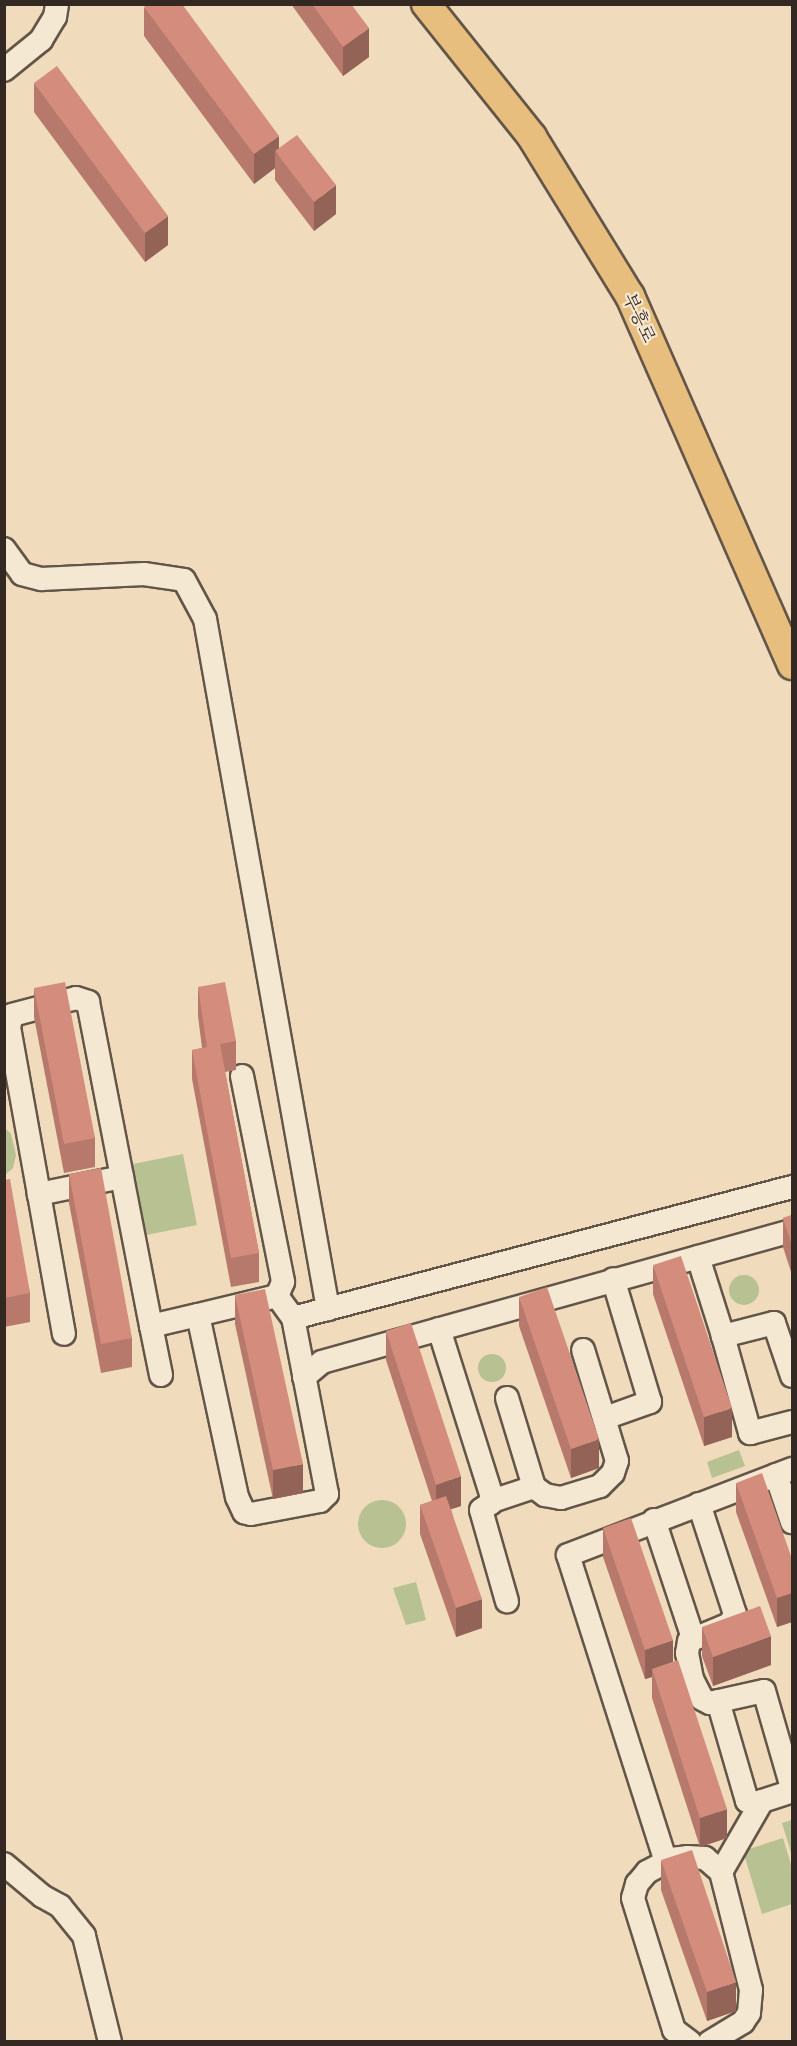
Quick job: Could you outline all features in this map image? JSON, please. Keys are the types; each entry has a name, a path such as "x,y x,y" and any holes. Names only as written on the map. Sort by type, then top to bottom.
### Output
{"main road":[{"name":"부흥로","path":"426,4 532,137 630,296 792,665"}],"street":[{"path":"4,70 41,40 55,17 57,4"},
{"path":"4,549 22,574 41,579 144,573 184,580 205,619 328,1309"},
{"path":"64,1334 9,1022 17,1012 84,998 90,1006 161,1375"},
{"path":"242,1076 283,1282 277,1296"},
{"path":"39,1194 122,1177"},
{"path":"293,1317 792,1187"},
{"path":"304,1377 322,1362 613,1279 792,1231"},
{"path":"698,1257 750,1432 757,1434 792,1422"},
{"path":"604,1418 645,1406 650,1398 613,1279"},
{"path":"151,1326 277,1296"},
{"path":"198,1315 237,1497 244,1512 257,1513 326,1497 293,1317 277,1296"},
{"path":"723,1336 774,1323 792,1376"},
{"path":"439,1329 492,1501"},
{"path":"507,1398 534,1487 545,1495 561,1498 607,1480 617,1461 583,1350"},
{"path":"666,1862 567,1559 570,1551 784,1472 792,1522"},
{"path":"507,1601 481,1510 492,1501 534,1487"},
{"path":"693,1638 730,1624 735,1614 699,1504"},
{"path":"654,1520 693,1638 687,1653 692,1679 702,1699 710,1703 718,1701 764,1691 792,1790 762,1801 747,1801 718,1701"},
{"path":"721,1872 762,1801"},
{"path":"690,2042 674,2030 633,1898 637,1884 647,1872 666,1862 705,1858 721,1872 751,1990 748,2013 743,2022 710,2042"},
{"path":"4,1864 42,1896 60,1906 84,1936 110,2042"}],"green space":[{"path":"5,1128 11,1134 16,1155 13,1168 5,1175"},
{"path":"183,1154 197,1225 146,1235 133,1164"},
{"path":"744,1275 750,1276 758,1284 758,1296 750,1304 744,1305 738,1304 730,1296 729,1290 730,1284 738,1276"},
{"path":"492,1354 502,1358 506,1368 502,1378 492,1382 482,1378 478,1368 482,1358"},
{"path":"739,1450 745,1466 712,1478 707,1462"},
{"path":"377,1500 387,1500 399,1507 406,1519 406,1529 399,1541 387,1548 377,1548 362,1537 358,1529 358,1519 369,1504"},
{"path":"416,1582 426,1620 406,1625 393,1588"},
{"path":"792,1820 792,1856 782,1823"},
{"path":"783,1838 792,1868 792,1904 762,1914 743,1851"}],"building":[{"path":"148,4 182,4 279,136 254,154 144,7"},
{"path":"312,4 351,4 369,28 343,47"},
{"path":"57,66 168,216 145,233 34,83"},
{"path":"297,135 336,185 314,202 275,151"},
{"path":"65,982 95,1138 64,1144 34,988"},
{"path":"225,982 236,1041 220,1044 259,1253 231,1258 192,1050 207,1047 198,987"},
{"path":"101,1168 132,1338 101,1344 69,1174"},
{"path":"10,1179 30,1293 4,1298 4,1180"},
{"path":"792,1215 792,1246 783,1218"},
{"path":"681,1256 732,1408 704,1417 653,1265"},
{"path":"547,1287 599,1439 571,1449 519,1297"},
{"path":"265,1289 303,1464 273,1470 235,1295"},
{"path":"411,1323 461,1476 436,1485 386,1331"},
{"path":"762,1473 792,1559 792,1593 777,1598 736,1483"},
{"path":"446,1496 482,1599 456,1608 420,1505"},
{"path":"631,1518 673,1640 645,1650 603,1528"},
{"path":"760,1606 771,1636 713,1657 702,1627"},
{"path":"678,1660 727,1809 700,1818 652,1669"},
{"path":"692,1850 736,1982 707,1992 661,1860"}]}
